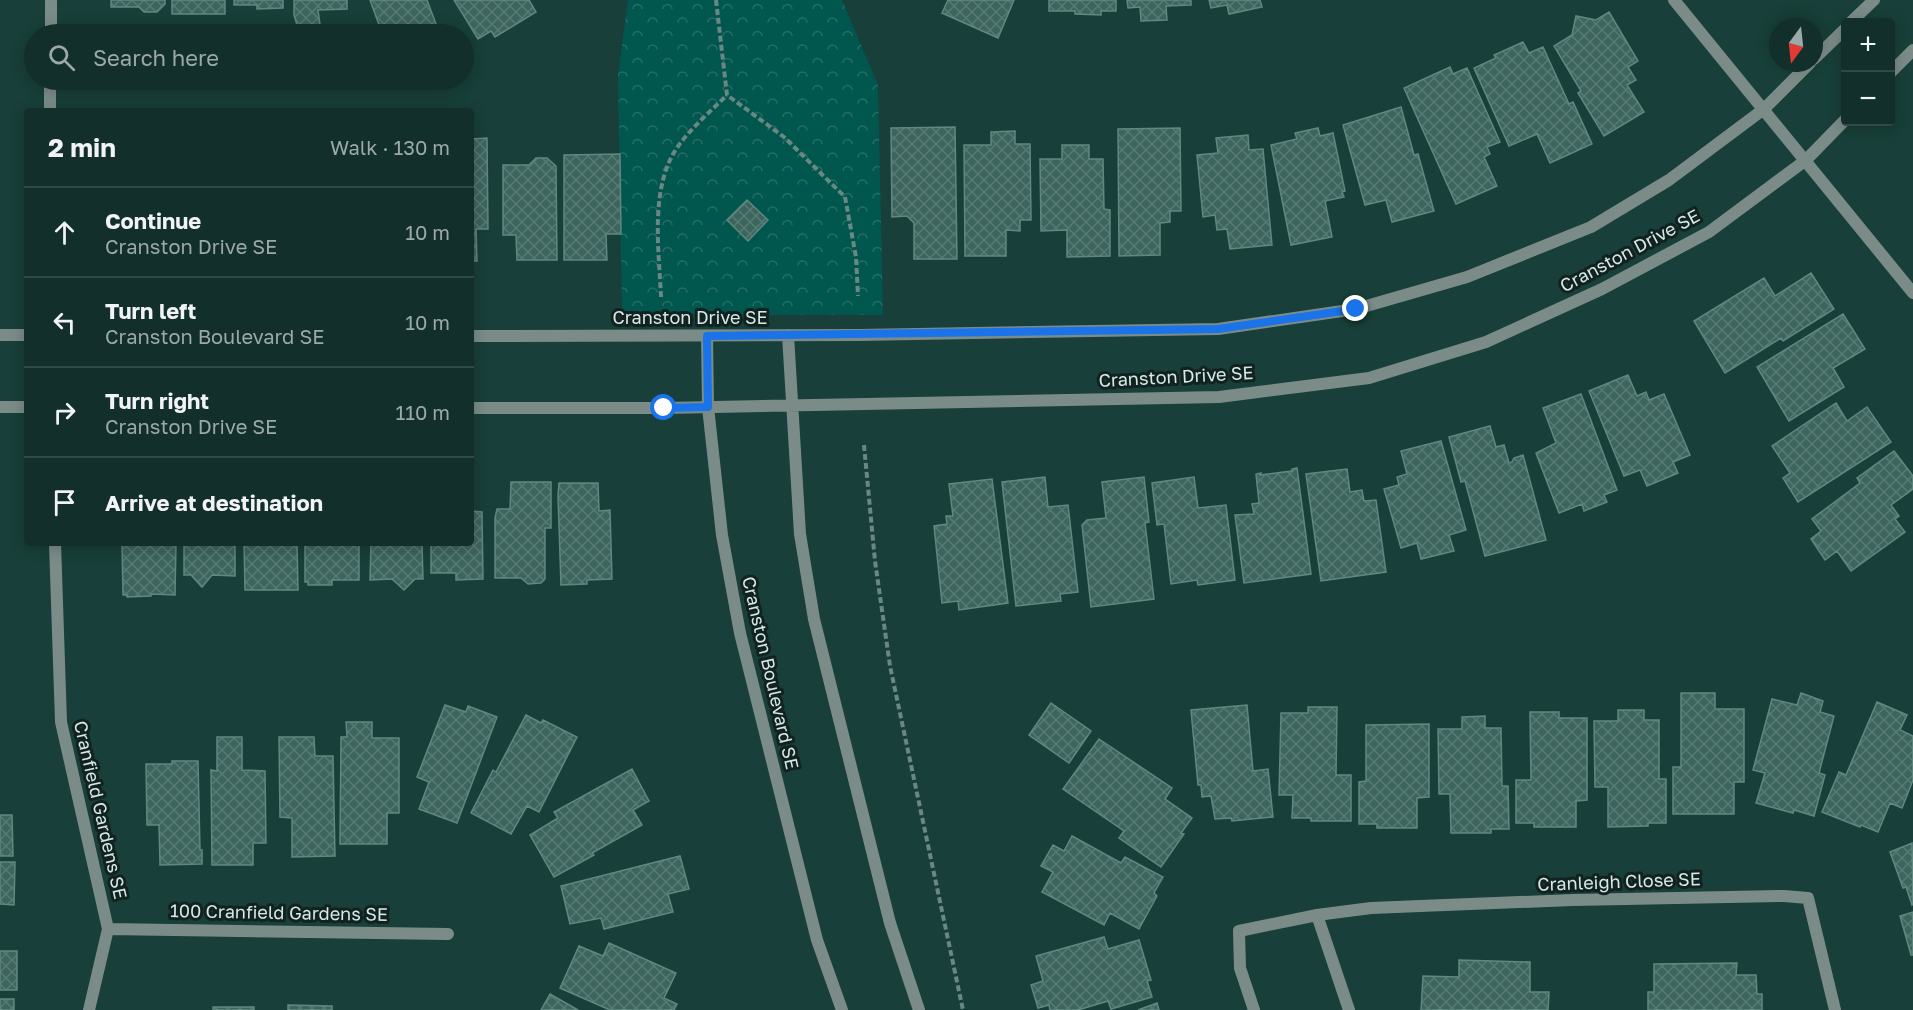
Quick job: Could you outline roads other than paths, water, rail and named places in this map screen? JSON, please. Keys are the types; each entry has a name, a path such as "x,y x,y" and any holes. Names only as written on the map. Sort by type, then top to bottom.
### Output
{"street":[{"path":"51,0 51,24"},
{"path":"1674,0 1913,293"},
{"path":"1855,18 1874,0"},
{"path":"1823,50 1841,32"},
{"path":"1891,72 1913,50"},
{"name":"Cranston Drive SE","path":"474,336 707,336 1218,329 1356,309 1467,277 1591,227 1669,180 1764,109 1801,72"},
{"path":"50,90 50,108"},
{"name":"Cranston Drive SE","path":"474,408 708,407 1219,397 1369,378 1486,342 1602,289 1709,232 1806,160 1841,123"},
{"path":"0,335 24,335"},
{"path":"788,335 800,534 814,619 890,923 919,1010"},
{"name":"Cranston Boulevard SE","path":"707,336 708,407 722,535 740,633 817,940 842,1010"},
{"path":"0,406 24,407"},
{"name":"Cranfield Gardens SE","path":"55,546 61,722 108,929 89,1010"},
{"name":"Cranleigh Close SE","path":"1254,1010 1239,968 1239,931 1317,915 1371,908 1573,900 1784,896 1808,898 1835,1010"},
{"path":"1317,915 1349,1010"},
{"name":"100 Cranfield Gardens SE","path":"108,929 448,934"}]}
